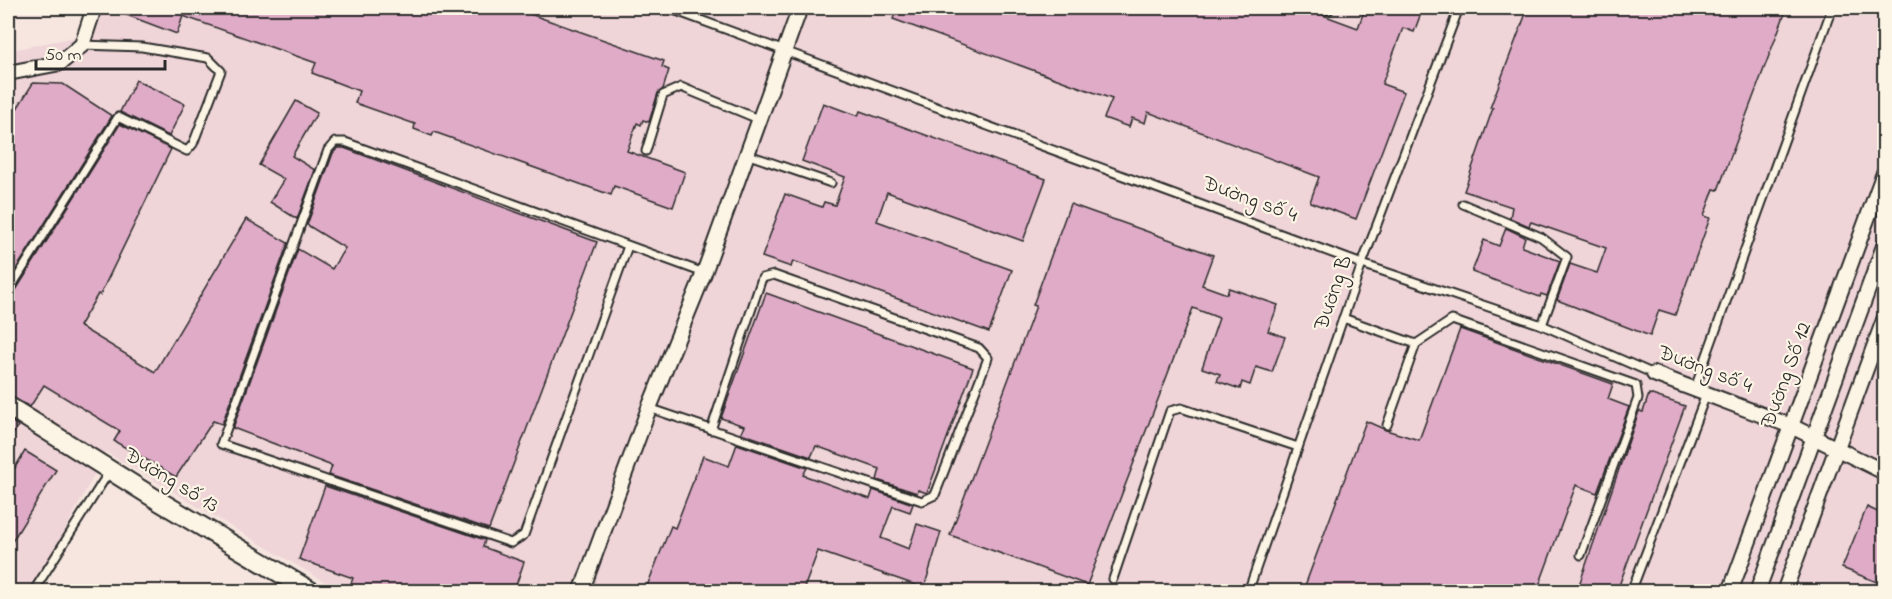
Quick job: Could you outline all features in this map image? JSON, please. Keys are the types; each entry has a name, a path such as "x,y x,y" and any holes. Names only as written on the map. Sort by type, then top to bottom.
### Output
{"street":[{"path":"8,74 60,63 82,45 94,8"},
{"path":"581,591 649,408 704,273 800,8"},
{"name":"Đường Số 12","path":"1730,591 1884,173"},
{"path":"1758,591 1884,246"},
{"path":"1784,591 1884,320"},
{"name":"Đường số 4","path":"1654,374 1701,390 1815,437"},
{"name":"Đường số 13","path":"8,406 312,591"},
{"path":"1815,437 1836,450 1884,472"}],"lane":[{"name":"Đường số 4","path":"668,8 1362,264 1542,325 1654,374"},
{"name":"Đường B","path":"1248,591 1362,264 1459,8"},
{"path":"1631,591 1832,8"},
{"path":"8,292 118,117 187,151 194,144 222,71 208,58 142,46 82,45"},
{"path":"646,151 663,95 681,87 758,119"},
{"path":"628,246 524,535 511,543 221,444 294,236 328,150 335,142 345,142 704,273"},
{"path":"746,154 831,183"},
{"path":"1463,204 1541,237 1568,257 1542,325"},
{"path":"649,408 711,430 922,501 934,495 988,358 979,348 774,274 762,278 711,430"},
{"path":"1343,318 1416,344"},
{"path":"1386,425 1416,344 1452,320 1636,386 1638,398 1581,555"},
{"path":"1113,579 1170,411 1182,408 1298,447"},
{"path":"33,591 110,470"}],"shaded area":[{"path":"101,8 1884,8 1884,591 340,591 106,452 33,591 8,591 8,51 80,36"}],"building":[{"path":"108,8 513,8 664,61 662,67 669,70 663,89 658,93 649,122 643,120 641,125 637,123 627,151 685,172 673,207 614,186 611,195 434,132 432,136 414,129 415,124 355,103 359,91 312,73 316,63 183,16 177,34"},
{"path":"897,8 1304,8 1358,28 1365,8 1423,8 1414,32 1403,28 1382,84 1404,92 1356,219 1310,202 1319,177 1148,112 1145,123 1132,118 1129,127 1104,118 1112,99 893,19"},
{"path":"1528,8 1787,8 1718,190 1714,189 1704,216 1710,218 1675,315 1659,310 1650,336 1557,300 1570,264 1597,273 1606,248 1531,222 1529,226 1510,218 1512,207 1464,191 1493,108 1490,108"},
{"path":"136,80 185,104 169,136 120,112"},
{"path":"33,83 63,84 112,116 8,282 8,123"},
{"path":"296,101 317,113 292,156 315,170 297,219 270,202 284,179 259,165"},
{"path":"823,103 858,116 860,111 1046,179 1023,241 887,192 877,221 1012,270 989,332 793,261 791,267 762,257 785,194 822,207 824,202 835,205 845,177 802,161"},
{"path":"120,124 171,149 100,295 98,294 79,326 155,372 246,219 288,243 222,424 213,421 176,477 114,441 120,431 44,385 30,407 8,395 8,298 13,295"},
{"path":"338,148 344,148 597,242 489,529 329,475 332,466 233,428 298,249 332,269 345,248 307,225 333,153"},
{"path":"1070,204 1213,255 1202,285 1227,294 1229,288 1278,305 1268,331 1285,337 1272,372 1256,367 1250,385 1242,382 1240,389 1217,381 1220,374 1202,368 1219,318 1193,308 1087,585 950,535 1036,306 1033,305"},
{"path":"1506,228 1525,237 1522,247 1560,261 1547,296 1541,294 1540,297 1472,272 1484,240 1499,246"},
{"path":"766,293 973,368 927,493 918,490 917,493 877,480 880,469 816,446 811,457 741,433 744,426 721,418"},
{"path":"1460,329 1613,384 1608,399 1629,407 1597,493 1576,485 1537,591 1303,591 1366,421 1419,440"},
{"path":"1649,394 1685,406 1617,591 1577,591 1639,411 1643,412"},
{"path":"8,419 18,426 8,443"},
{"path":"737,444 807,468 803,475 870,499 873,490 913,504 910,512 893,506 881,538 909,549 917,524 941,532 924,588 818,551 803,591 730,591 713,586 712,591 645,591 671,526 675,528 703,456 729,466"},
{"path":"25,451 56,470 8,548 8,479"},
{"path":"325,486 485,540 483,547 524,562 514,591 357,591 349,589 353,578 299,559"},
{"path":"1867,507 1884,515 1884,564 1877,582 1842,568"}]}
